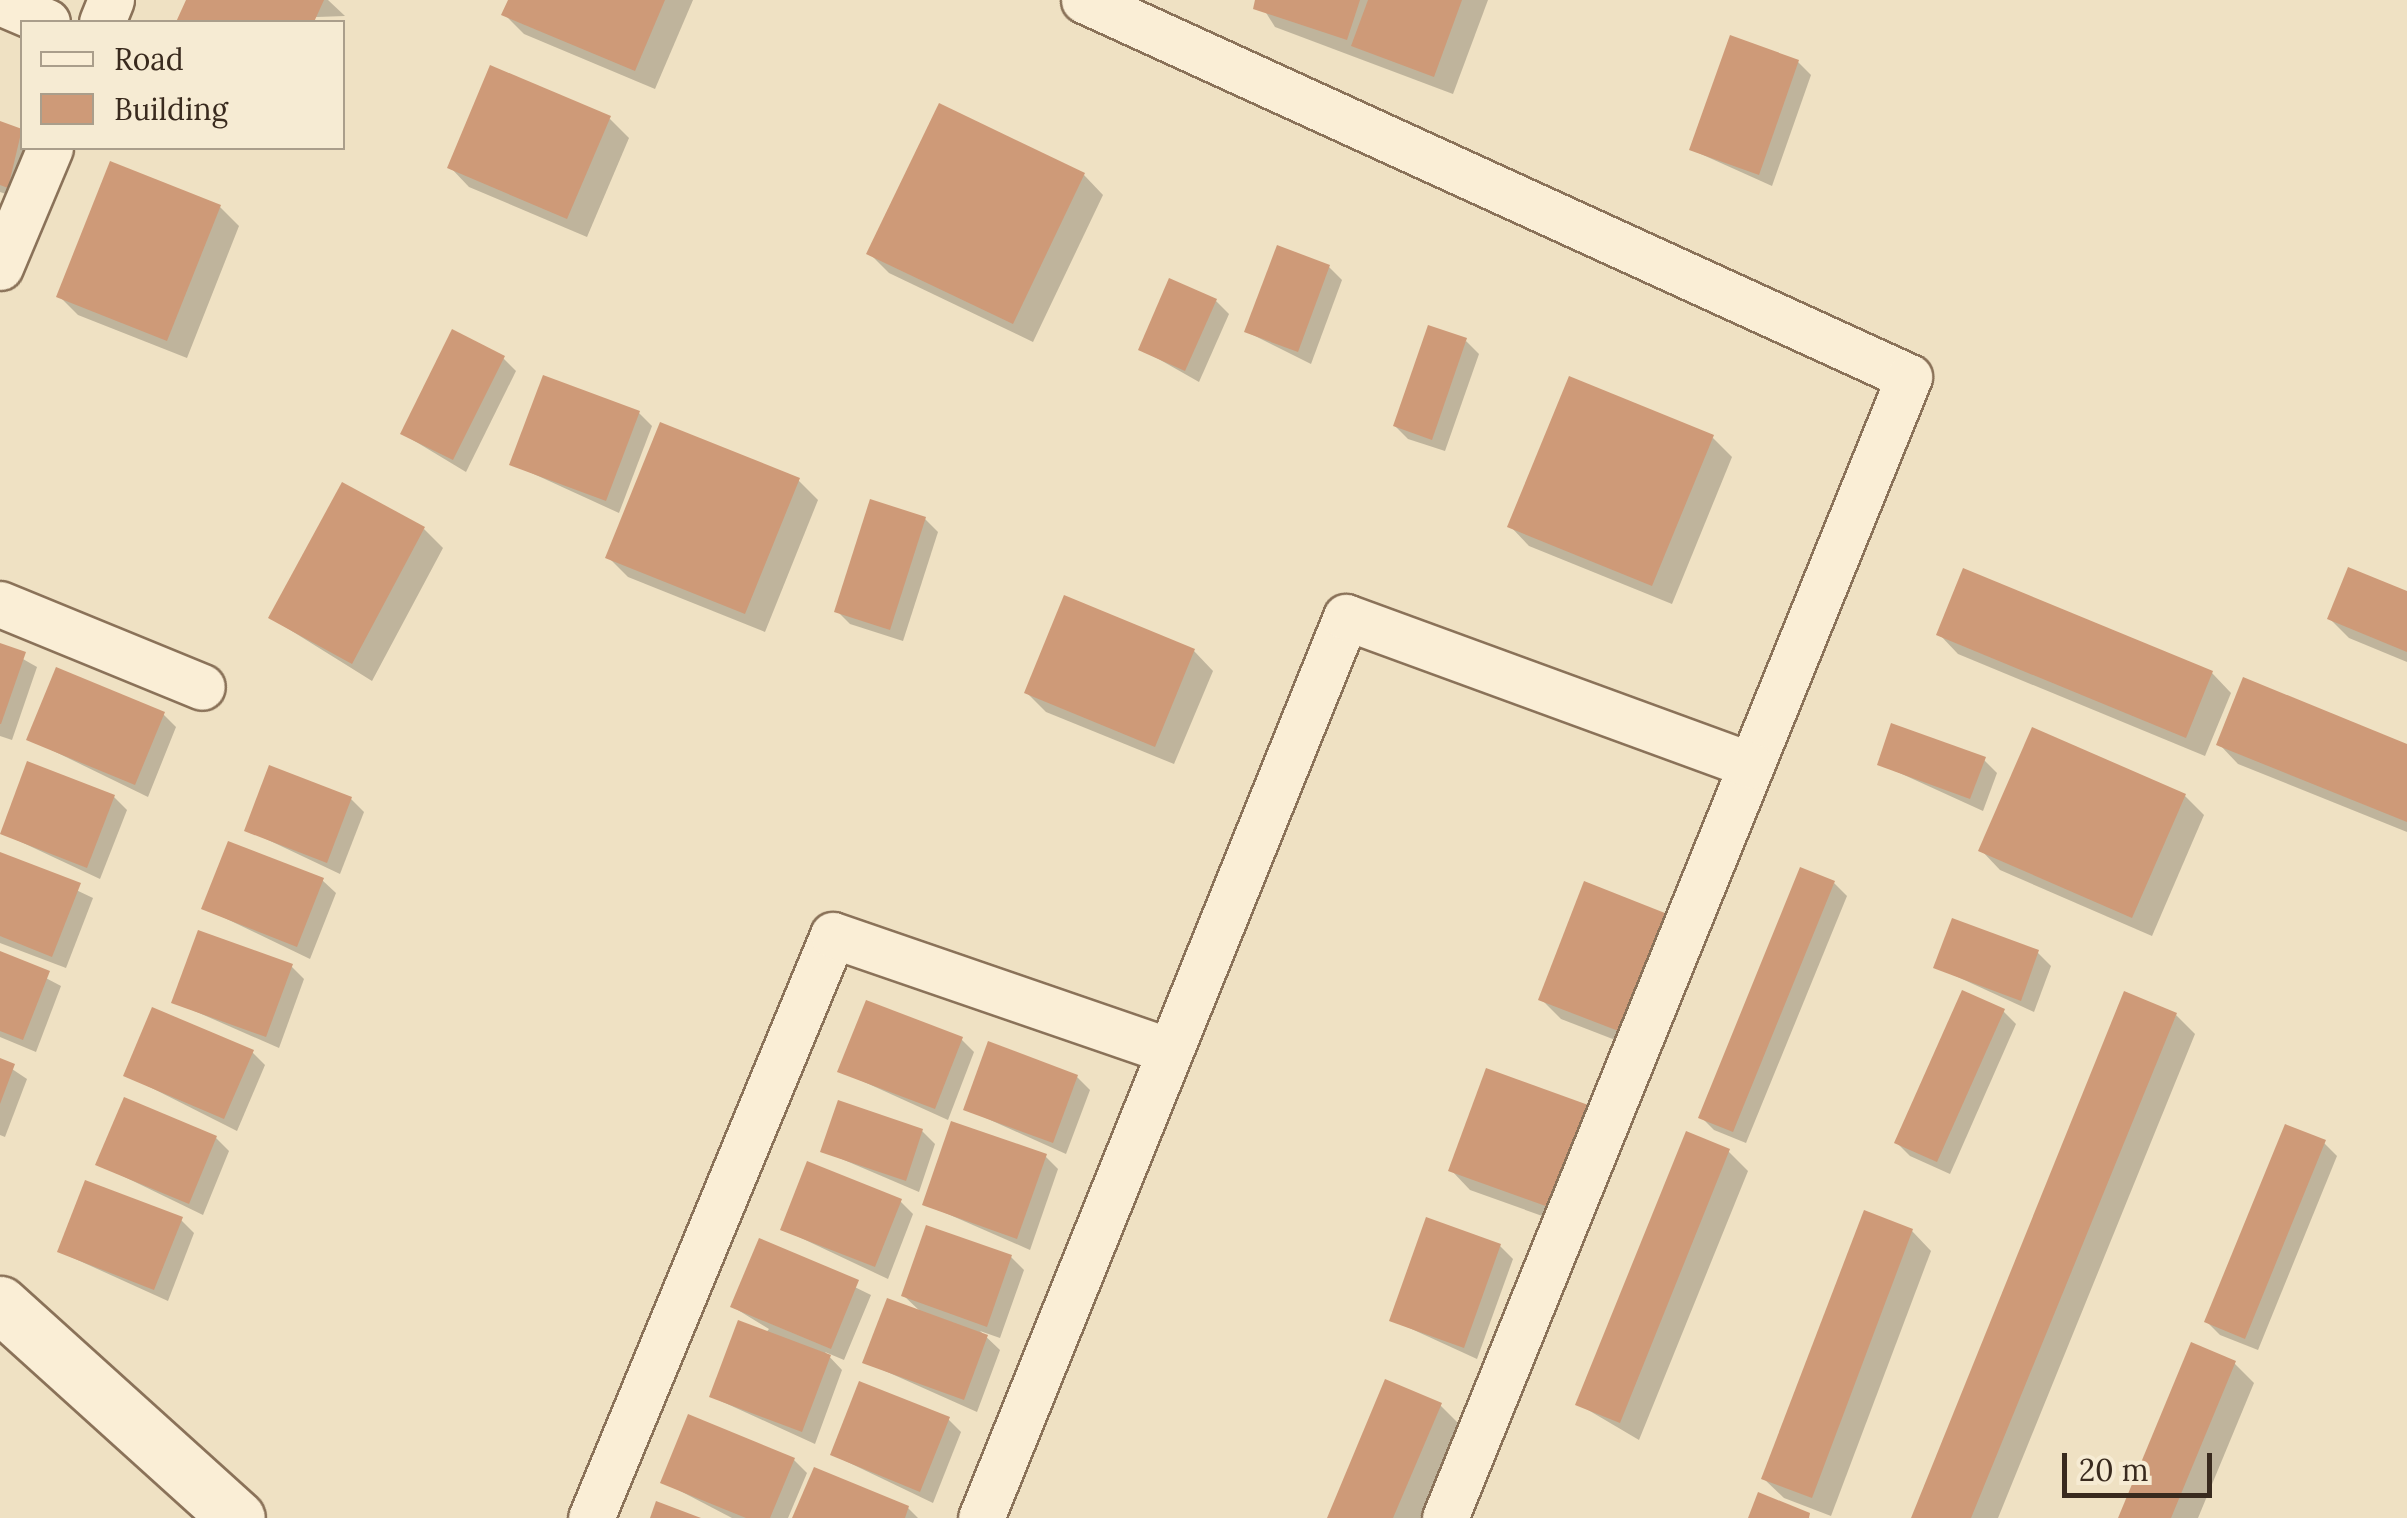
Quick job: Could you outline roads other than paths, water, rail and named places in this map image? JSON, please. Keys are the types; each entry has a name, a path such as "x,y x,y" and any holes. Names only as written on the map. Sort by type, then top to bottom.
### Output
{"street":[{"path":"1084,0 1909,377 1446,1518"},
{"path":"0,2 42,20"},
{"path":"0,268 49,150"},
{"path":"0,604 202,687"},
{"path":"982,1518 1346,617 1751,765"},
{"path":"592,1518 833,935 1170,1051"},
{"path":"0,1304 236,1518"}]}
